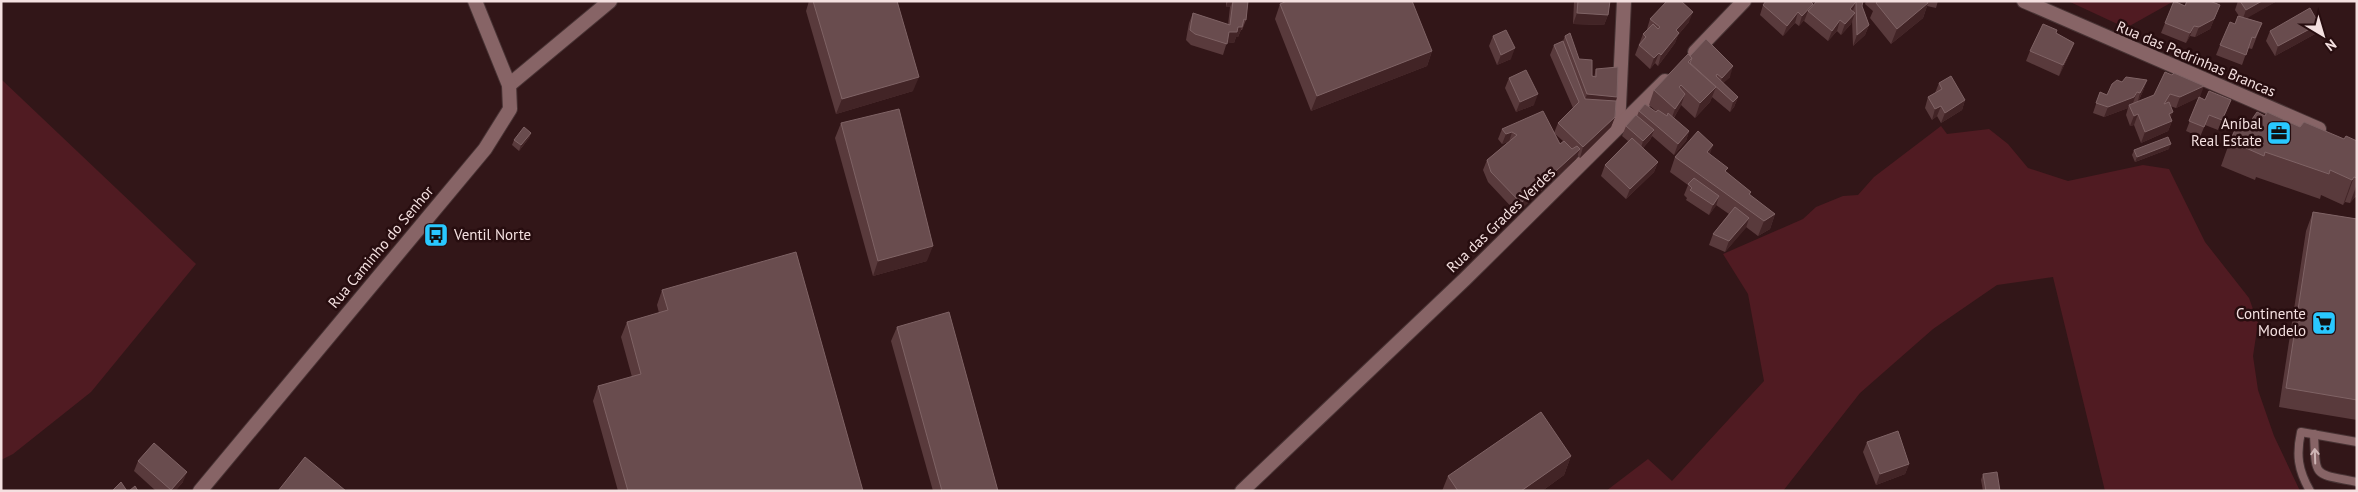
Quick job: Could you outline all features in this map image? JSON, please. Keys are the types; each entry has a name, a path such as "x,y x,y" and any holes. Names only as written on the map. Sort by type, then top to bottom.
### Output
{"street":[{"name":"Rua Caminho do Senhor","path":"200,491 485,149 510,109 509,85 475,1"},
{"path":"509,85 610,1"},
{"path":"1618,127 1624,1"},
{"path":"1686,61 1744,1"},
{"name":"Rua das Pedrinhas Brancas","path":"2024,1 2330,134"},
{"name":"Rua das Grades Verdes","path":"1242,491 1464,279 1672,74"}],"lane":[{"path":"2310,491 2300,474 2297,451 2301,432 2357,442"},
{"path":"2314,434 2315,468 2322,475 2357,482"}],"shaded area":[{"path":"2068,1 2174,1 2126,28"},
{"path":"2,80 196,264 91,392 13,454 1,460"},
{"path":"1941,126 1947,134 1989,129 2008,144 2028,168 2068,181 2143,165 2169,169 2205,242 2249,298 2258,323 2253,356 2258,390 2274,436 2300,491 2105,491 2053,277 1997,285 1933,329 1860,393 1783,491 1606,491 1648,459 1672,481 1764,381 1748,294 1723,254 1803,219 1816,207 1843,196 1858,195 1874,177"}],"building":[{"path":"813,1 897,1 919,77 842,99"},
{"path":"1233,1 1248,1 1246,20 1244,19 1242,27 1238,27 1237,32 1229,32 1227,44 1195,34 1190,30 1193,13 1230,25"},
{"path":"1287,1 1412,1 1432,51 1317,96 1280,4"},
{"path":"1578,1 1610,1 1608,15 1577,13"},
{"path":"1667,1 1681,1 1693,12 1676,30 1679,33 1661,55 1659,53 1654,58 1639,45 1646,37 1643,34 1653,24 1658,29 1660,27 1650,19"},
{"path":"1766,1 1810,1 1813,4 1802,16 1798,12 1787,26 1763,5"},
{"path":"1817,1 1855,1 1850,9 1855,13 1845,24 1840,20 1832,31 1808,11"},
{"path":"1856,1 1863,1 1862,6 1869,25 1857,35"},
{"path":"1878,1 1927,1 1928,3 1897,29 1876,3"},
{"path":"2174,1 2185,6 2187,1 2210,1 2220,5 2214,19 2199,27 2194,26 2190,33 2165,23"},
{"path":"2240,1 2262,1 2246,10"},
{"path":"2310,8 2319,24 2278,46 2270,31"},
{"path":"2238,16 2262,23 2255,38 2252,37 2246,55 2220,45 2230,22 2235,24"},
{"path":"2043,24 2057,30 2056,33 2074,43 2063,65 2030,51"},
{"path":"1506,30 1515,48 1501,55 1493,36"},
{"path":"1570,33 1579,59 1592,60 1592,76 1596,77 1596,69 1618,67 1617,97 1587,94 1565,36"},
{"path":"1706,39 1733,66 1722,78 1717,74 1716,76 1738,97 1733,102 1690,63 1692,58 1690,56"},
{"path":"1563,41 1585,99 1616,101 1615,117 1583,147 1558,123 1579,102 1554,45"},
{"path":"1688,54 1692,58 1688,62 1716,87 1700,103 1681,85 1679,87 1685,94 1675,109 1654,90"},
{"path":"1526,70 1538,94 1520,102 1509,78"},
{"path":"2165,72 2172,75 2174,73 2204,86 2180,97 2170,94 2164,104 2169,102 2173,112 2169,114 2172,121 2145,132 2138,114 2134,116 2129,105 2154,95"},
{"path":"1951,76 1965,100 1945,113 1941,106 1935,109 1928,97 1942,89 1939,83"},
{"path":"2126,77 2147,80 2140,93 2137,92 2134,97 2108,107 2096,103 2100,92 2107,95 2112,84 2117,80 2122,82"},
{"path":"2209,91 2231,100 2222,120 2209,115 2204,127 2189,121 2199,97 2205,100"},
{"path":"1645,104 1656,112 1658,110 1667,116 1668,113 1689,131 1678,144 1639,111"},
{"path":"899,109 933,246 878,261 841,123"},
{"path":"1543,111 1560,144 1564,141 1572,149 1577,146 1580,149 1521,203 1491,172 1487,160 1517,135 1512,132 1506,134 1502,129"},
{"path":"2257,112 2265,116 2267,112 2300,127 2304,122 2344,139 2346,136 2357,141 2357,178 2354,177 2352,180 2330,170 2329,174 2265,152 2264,156 2230,141 2239,121 2248,125"},
{"path":"1636,115 1654,130 1643,141 1626,126"},
{"path":"524,127 531,133 521,145 514,140"},
{"path":"1698,131 1713,145 1707,152 1728,168 1725,171 1751,192 1749,194 1775,214 1764,221 1675,157"},
{"path":"2168,137 2171,144 2137,157 2134,150"},
{"path":"1632,138 1658,162 1630,189 1605,165"},
{"path":"1694,178 1719,196 1713,205 1690,190 1692,188 1688,184"},
{"path":"1735,207 1749,218 1729,241 1713,234"},
{"name":"Continente Modelo","path":"2313,212 2357,219 2357,400 2286,388"},
{"path":"796,252 863,491 628,491 598,386 641,374 627,322 668,310 662,290"},
{"path":"949,312 998,491 942,491 897,327"},
{"path":"1541,412 1571,456 1521,491 1458,491 1448,476"},
{"path":"1898,431 1909,464 1880,474 1867,442"},
{"path":"154,443 187,472 171,490 138,461"},
{"path":"305,457 346,491 278,491"},
{"path":"1997,472 2000,491 1986,491 1983,474"},
{"path":"121,482 127,491 112,491"},
{"path":"135,486 138,491 129,491"}],"place":[{"name":"Aníbal Real Estate","path":"2279,133"},
{"name":"Ventil Norte","path":"436,235"},
{"name":"Continente Modelo","path":"2324,323"}]}
